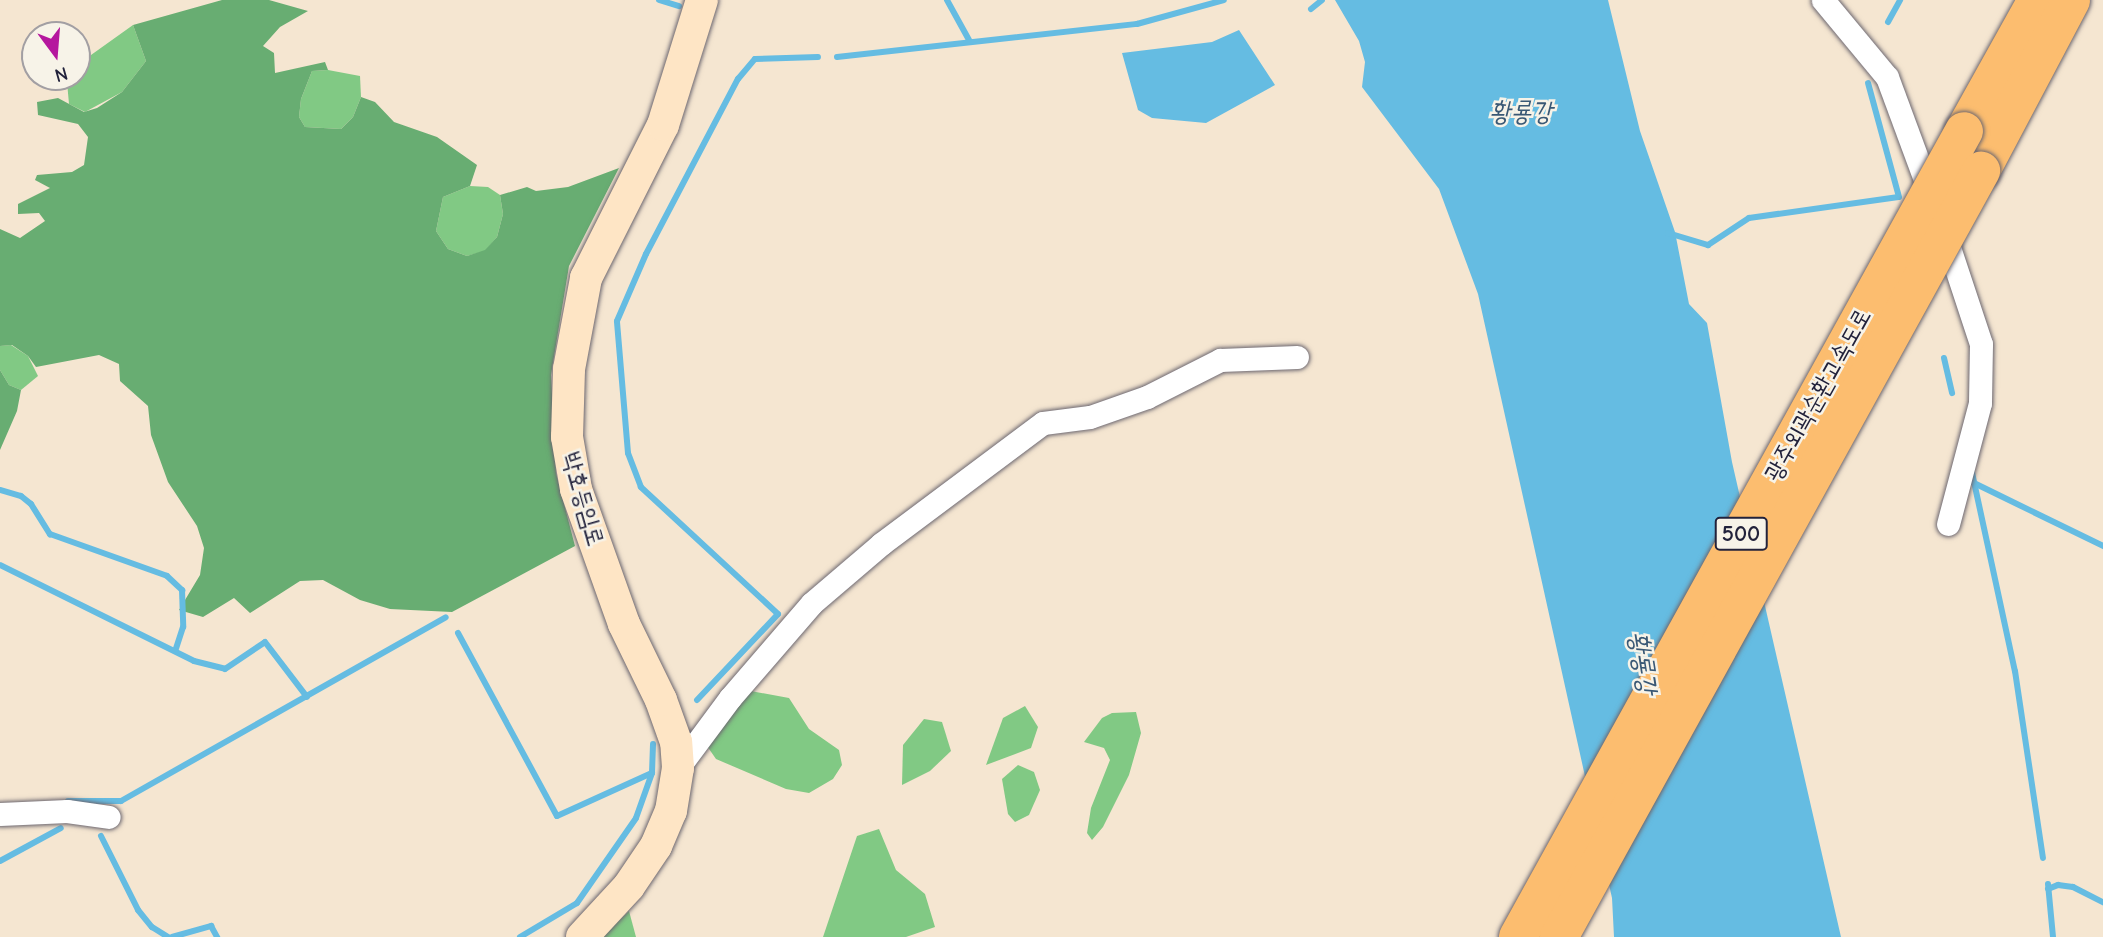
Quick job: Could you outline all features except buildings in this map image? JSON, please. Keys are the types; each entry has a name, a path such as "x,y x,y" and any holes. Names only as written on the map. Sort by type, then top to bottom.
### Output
{"highway":[{"name":"광주외곽순환고속도로","path":"1518,937 2037,0"},
{"name":"광주외곽순환고속도로","path":"1559,937 1980,171 2071,0"}],"street":[{"name":"박호등임로","path":"582,937 629,886 656,846 671,811 678,768 676,742 665,711 624,624 576,489 566,411 586,278 663,125 702,0"},
{"path":"1823,0 1887,77 1981,344 1980,403 1948,524"},
{"path":"678,768 730,698 812,603 881,544 1043,423 1090,417 1147,397 1220,360 1297,357"},
{"path":"0,814 67,811 109,817"}],"green space":[{"path":"222,0 269,0 308,11 280,27 263,46 274,53 275,73 325,62 328,70 312,71 301,99 299,117 305,127 341,129 353,117 361,97 375,102 394,122 437,137 477,165 470,186 443,197 436,231 448,249 467,256 485,250 497,237 503,214 500,195 527,187 536,191 568,187 619,168 569,266 551,375 556,473 575,546 452,612 390,609 360,600 323,580 300,581 250,613 234,598 203,617 179,610 200,575 204,548 197,526 168,482 151,435 148,406 120,381 119,364 99,355 36,367 28,356 12,345 0,346 0,229 20,238 45,221 39,213 18,214 18,204 50,188 35,180 37,175 72,172 84,165 88,137 78,124 38,115 37,102 58,98 84,112 97,108 122,92 146,61 133,25"},
{"path":"133,25 146,61 122,92 85,112 69,104 68,91 91,91 91,55"},
{"path":"328,70 360,76 361,97 353,117 341,129 305,127 299,117 301,99 312,71"},
{"path":"470,186 488,187 500,195 503,214 497,237 485,251 467,256 448,249 436,231 443,197"},
{"path":"11,345 28,356 38,376 21,390 9,385 0,370 0,346"},
{"path":"0,370 9,385 21,390 17,411 0,450"},
{"path":"740,689 789,698 809,729 839,750 842,765 833,779 809,793 786,789 716,759 707,746"},
{"path":"1025,706 1038,727 1031,748 986,765 1003,718"},
{"path":"1136,712 1141,733 1129,775 1103,827 1092,840 1087,833 1091,808 1110,760 1104,748 1084,742 1102,718 1112,713"},
{"path":"924,719 942,722 951,751 930,771 902,785 903,745"},
{"path":"1018,765 1034,772 1040,790 1029,815 1015,822 1008,814 1002,779"},
{"path":"879,829 896,870 925,894 935,927 906,937 823,937 857,836"},
{"path":"629,911 636,937 602,937"}],"water":[{"name":"황룡강","path":"1335,0 1608,0 1640,131 1675,232 1689,304 1707,323 1732,462 1841,937 1614,937 1612,898 1478,294 1439,189 1362,87 1365,62 1359,41"},
{"path":"1239,30 1275,85 1206,123 1152,118 1138,110 1122,53 1212,42"}],"waterway":[{"path":"659,0 679,6"},
{"path":"947,0 969,40"},
{"path":"837,57 1137,24 1224,0"},
{"path":"1311,9 1322,0"},
{"path":"1888,22 1900,0"},
{"path":"697,700 778,614 641,487 628,453 617,321 646,254 738,79 755,59 818,57"},
{"path":"1668,233 1708,245 1749,218 1899,197 1868,83"},
{"path":"1944,358 1952,393"},
{"path":"1971,468 2015,671 2043,858"},
{"path":"1974,483 2103,546"},
{"path":"0,490 21,496 31,504 50,534 167,576 182,590 183,627 175,651"},
{"path":"0,565 194,661 225,669 265,642 307,697"},
{"path":"68,801 121,801 446,617"},
{"path":"458,633 557,816 652,773 653,744"},
{"path":"520,937 577,903 636,818 652,773"},
{"path":"0,861 61,828"},
{"path":"101,836 138,910 152,927 168,937"},
{"path":"2048,884 2053,937"},
{"path":"2048,889 2058,885 2073,887 2103,902"},
{"path":"172,937 211,926 217,937"}]}
